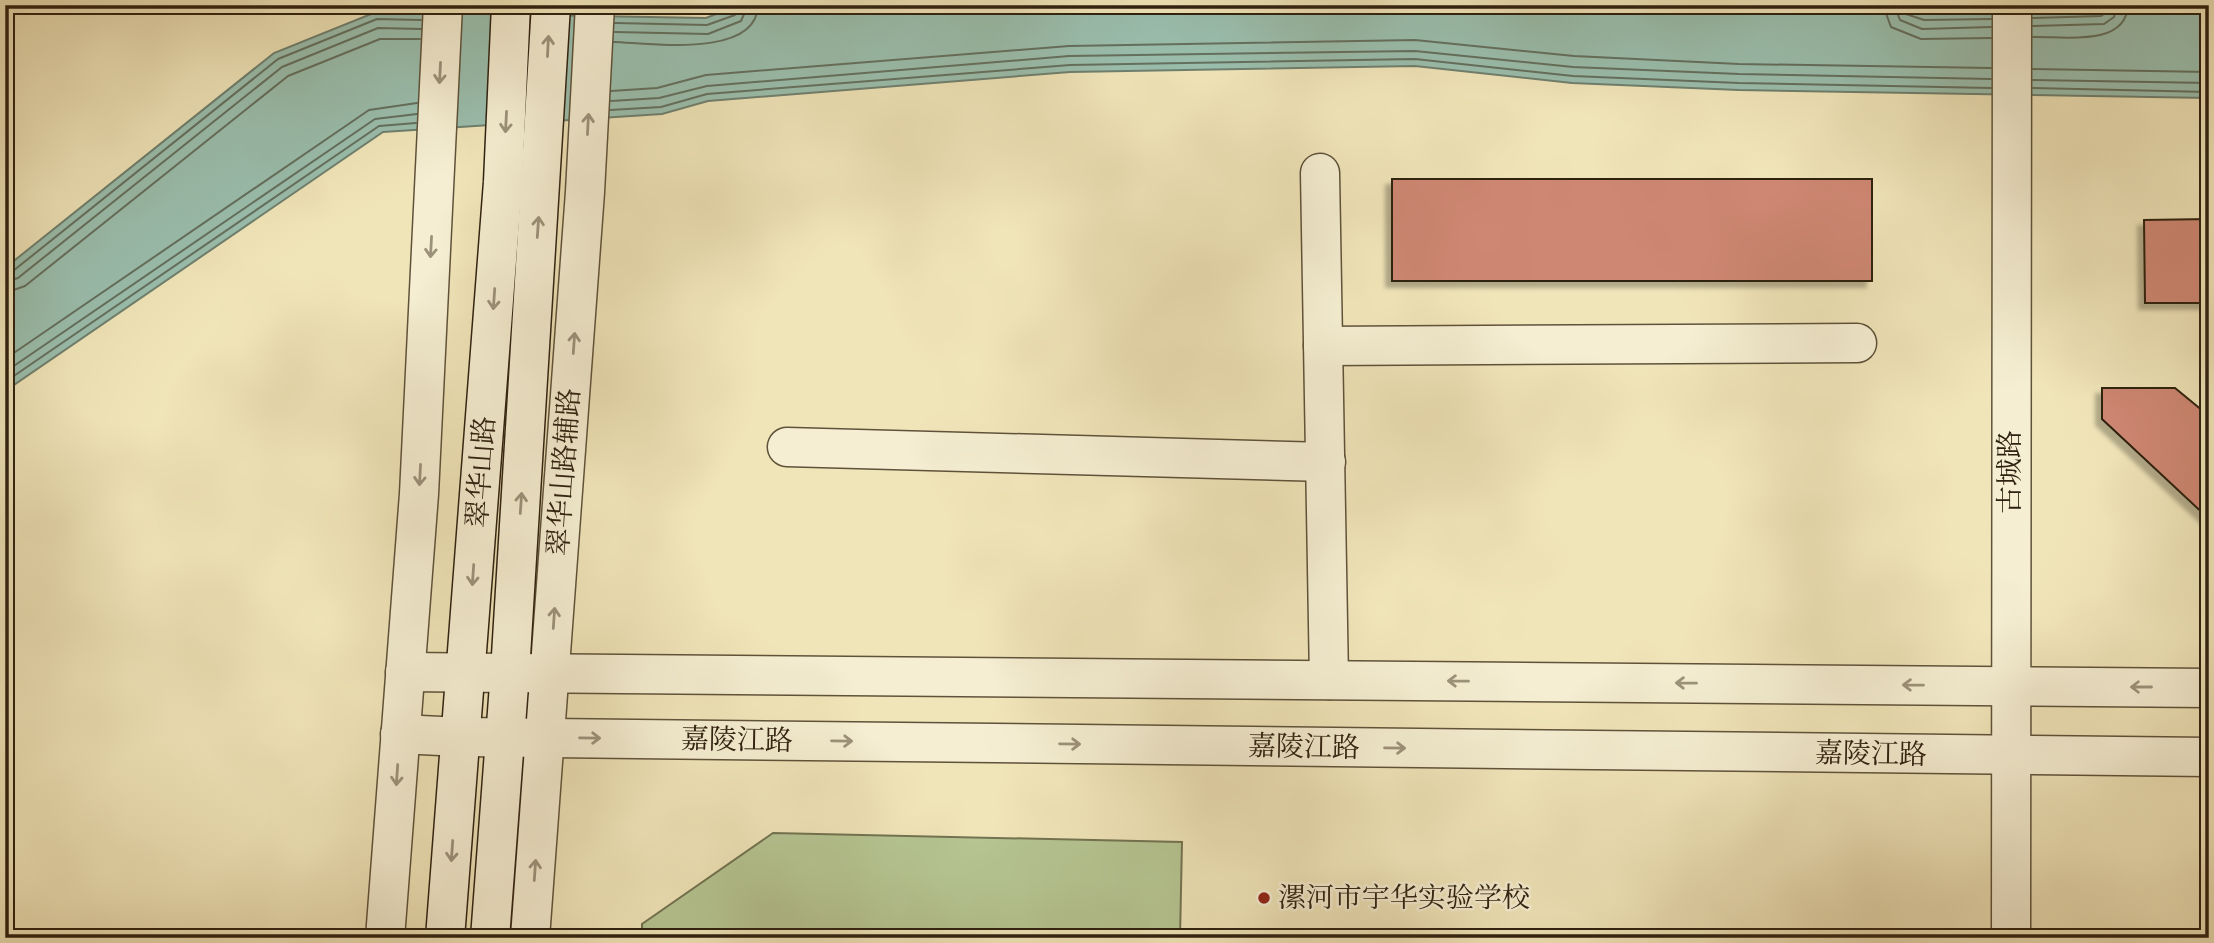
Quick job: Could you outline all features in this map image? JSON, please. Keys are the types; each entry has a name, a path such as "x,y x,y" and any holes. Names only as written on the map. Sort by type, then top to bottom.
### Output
{"street":[{"path":"385,938 419,494 443,5"},
{"name":"翠华山路","path":"445,938 503,182 511,5"},
{"name":"翠华山路","path":"490,938 506,737 551,5"},
{"name":"翠华山路辅路","path":"530,938 585,192 594,5"},
{"name":"古城路","path":"2011,938 2012,5"},
{"path":"1320,173 1329,680"},
{"path":"1323,346 1857,343"},
{"path":"787,447 1326,462"},
{"path":"405,673 2209,688"},
{"name":"嘉陵江路","path":"400,734 461,737 2209,757"}],"green space":[{"path":"773,833 1182,842 1180,938 642,938 642,924"}],"water":[{"path":"740,5 1901,5 1924,13 2209,6 2209,98 1739,90 1572,83 1415,66 1070,72 708,101 662,114 383,132 5,391 5,268 274,53 376,12 706,18"}],"building":[{"path":"1392,179 1872,179 1872,281 1392,281"},
{"path":"2209,219 2209,303 2145,303 2144,220"},
{"path":"2102,388 2175,388 2209,416 2209,519 2102,419"}],"place":[{"name":"漯河市宇华实验学校","path":"1264,898"}]}
